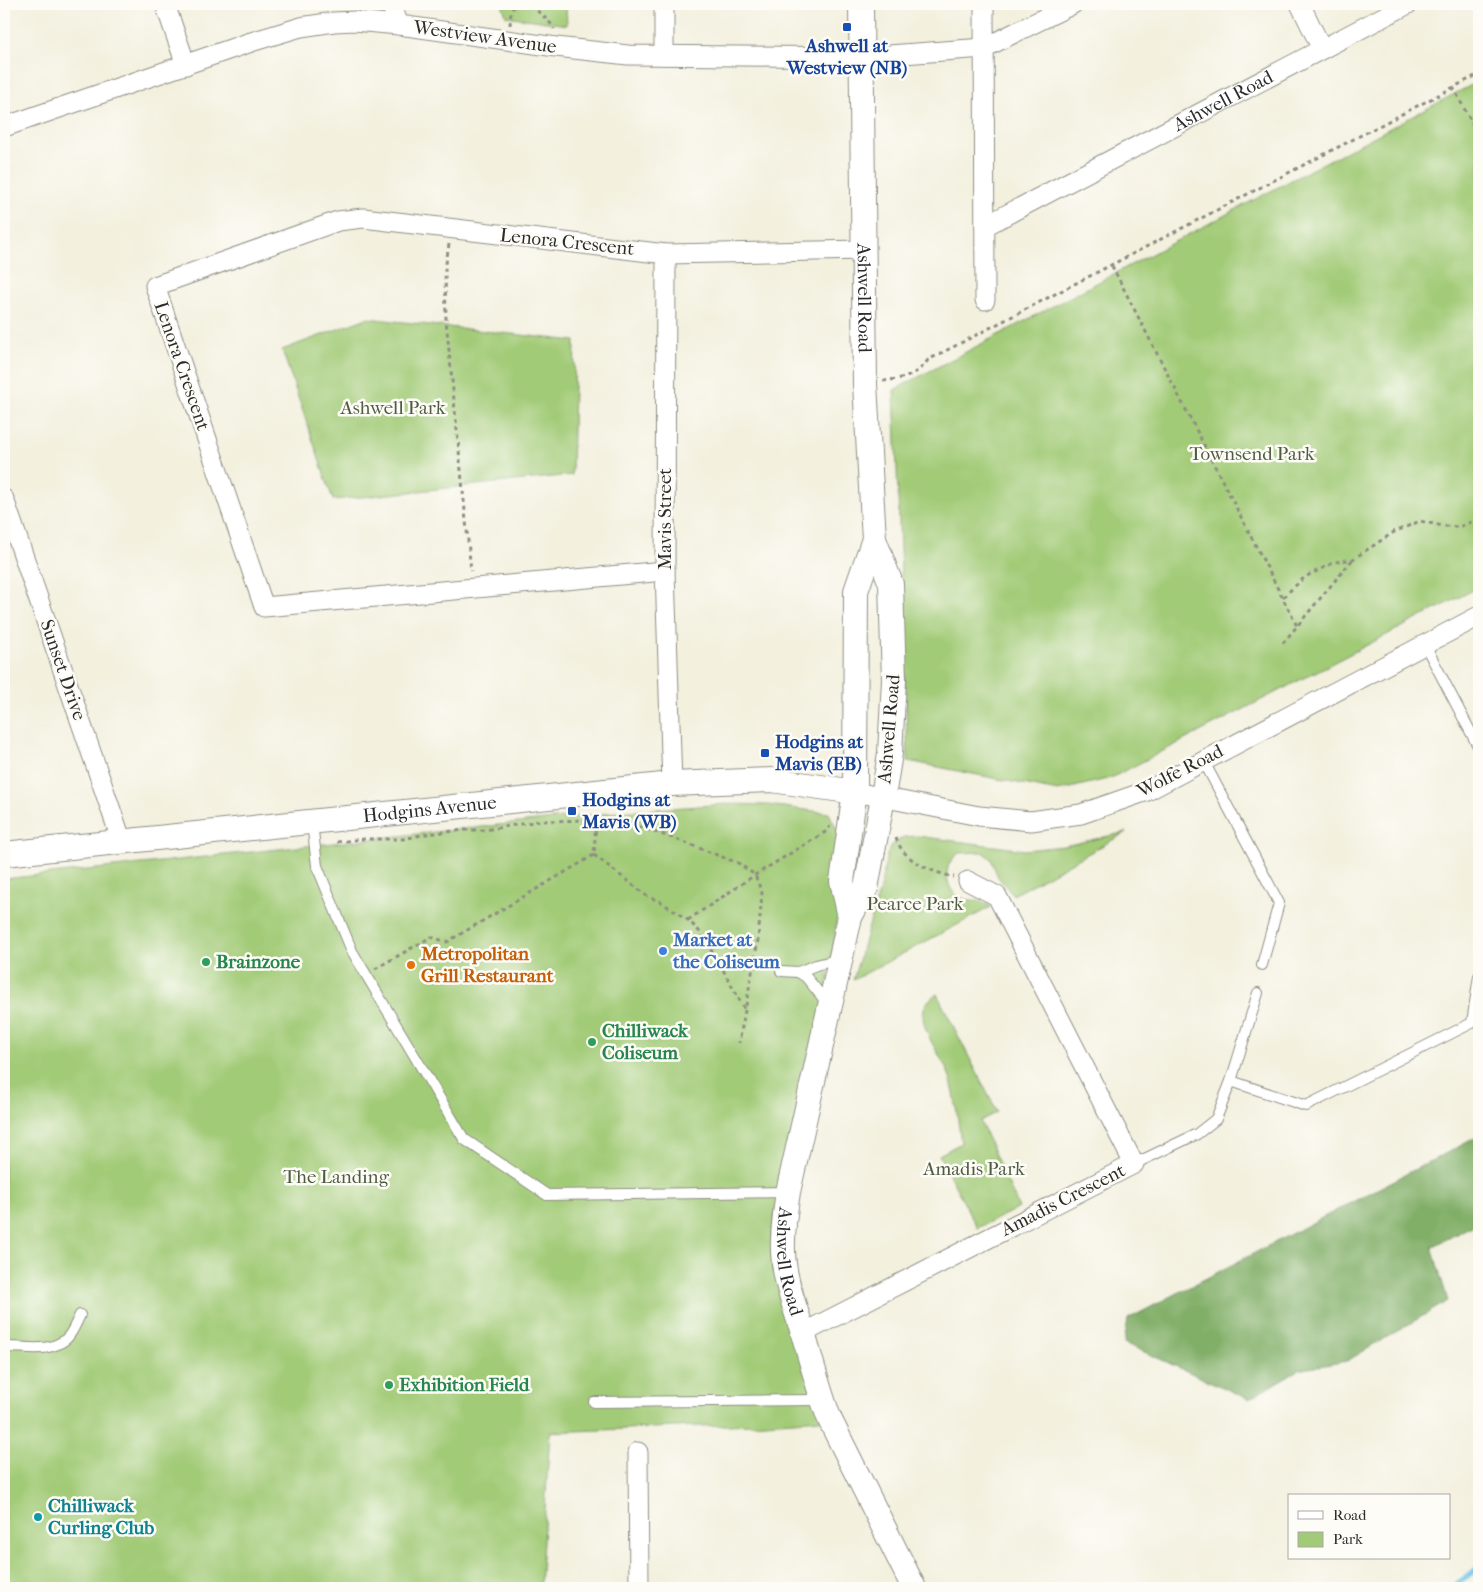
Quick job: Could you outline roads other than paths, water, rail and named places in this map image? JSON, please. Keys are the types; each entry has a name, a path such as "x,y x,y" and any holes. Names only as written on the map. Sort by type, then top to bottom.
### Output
{"street":[{"path":"165,4 186,65"},
{"path":"391,4 399,25"},
{"path":"664,4 664,55"},
{"name":"Ashwell Road","path":"861,4 866,384 874,539 891,584 894,680 890,753 866,888 850,917 788,1192 783,1231 783,1253 785,1273 822,1400 830,1420 914,1588"},
{"path":"984,4 985,300"},
{"path":"862,57 984,48 1073,4"},
{"path":"1300,4 1322,48"},
{"name":"Ashwell Road","path":"985,226 1408,4"},
{"name":"Westview Avenue","path":"4,127 251,42 301,27 354,21 399,25 628,55 862,57"},
{"name":"Lenora Crescent","path":"665,570 264,607 155,286 338,221 363,218 666,254 864,250"},
{"name":"Mavis Street","path":"666,254 665,570 672,784"},
{"name":"Sunset Drive","path":"4,499 122,842"},
{"name":"Ashwell Road","path":"850,917 842,881 855,792 856,591 874,539"},
{"name":"Wolfe Road","path":"855,792 979,816 1031,821 1081,814 1146,791 1479,616"},
{"name":"Hodgins Avenue","path":"4,854 672,784 772,780 855,792"},
{"name":"Amadis Crescent","path":"803,1333 1134,1164 997,896 968,881"},
{"path":"638,1452 638,1588"}],"lane":[{"path":"1424,644 1479,748"},
{"path":"1203,760 1279,903 1262,965"},
{"path":"312,822 317,866 352,951 464,1139 547,1196 788,1192"},
{"path":"781,971 798,972 840,959"},
{"path":"798,972 806,977 830,1006"},
{"path":"1231,1081 1306,1106 1472,1023 1479,976"},
{"path":"1134,1164 1197,1134 1216,1119 1231,1081 1258,993"},
{"path":"4,1347 16,1346 29,1349 49,1347 66,1339 80,1316"},
{"path":"594,1402 822,1400"}],"waterway":[{"path":"1450,1588 1479,1568"}],"place":[{"name":"Ashwell at Westview (NB)","path":"847,27"},
{"name":"Hodgins at Mavis (EB)","path":"765,753"},
{"name":"Hodgins at Mavis (WB)","path":"572,811"},
{"name":"Market at the Coliseum","path":"663,951"},
{"name":"Brainzone","path":"206,962"},
{"name":"Metropolitan Grill Restaurant","path":"411,965"},
{"name":"Chilliwack Coliseum","path":"592,1042"},
{"name":"Exhibition Field","path":"389,1385"},
{"name":"Chilliwack Curling Club","path":"38,1517"}],"park label":[{"name":"Ashwell Park","path":"393,408"},
{"name":"Townsend Park","path":"1252,454"},
{"name":"Pearce Park","path":"915,904"},
{"name":"Amadis Park","path":"974,1169"},
{"name":"The Landing","path":"336,1177"}]}
